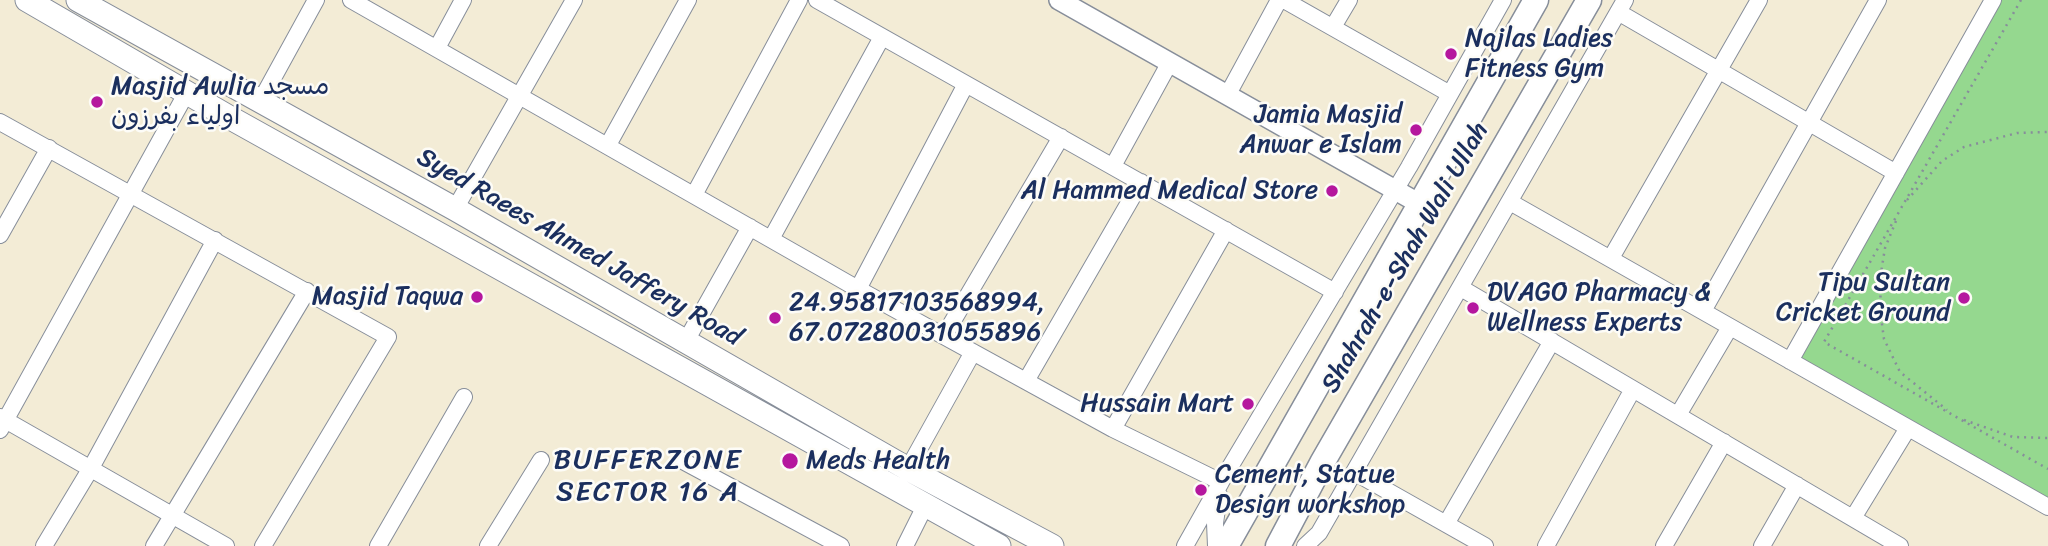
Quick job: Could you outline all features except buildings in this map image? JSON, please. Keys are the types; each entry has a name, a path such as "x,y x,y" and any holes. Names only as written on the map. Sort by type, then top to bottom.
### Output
{"main road":[{"name":"Syed Raees Ahmed Jaffery Road","path":"27,0 228,116 999,546"},
{"name":"Syed Raees Ahmed Jaffery Road","path":"78,0 455,209 908,468 1052,546"},
{"name":"Shahrah-e-Shah Wali Ullah","path":"1226,546 1536,0"},
{"name":"Shahrah-e-Shah Wali Ullah","path":"1278,546 1322,463 1588,0"},
{"path":"194,96 210,98 216,94 216,78"},
{"path":"228,116 222,108 223,99 229,92 238,90"}],"street":[{"path":"260,102 316,0"},
{"path":"437,48 463,0"},
{"path":"455,209 574,0"},
{"path":"608,145 688,0"},
{"path":"694,195 799,0"},
{"path":"817,0 1335,292"},
{"path":"1059,0 1396,188 1420,204"},
{"path":"1228,94 1282,0 1450,94"},
{"path":"1333,27 1349,0"},
{"path":"1185,546 1396,188 1503,0"},
{"path":"1611,258 1759,0"},
{"path":"1703,311 1878,0"},
{"path":"1790,361 1993,0"},
{"path":"355,1 858,289 1113,429 1221,482"},
{"path":"1305,546 1319,533 1622,6 1719,70 1896,173"},
{"path":"771,239 882,37"},
{"path":"1472,55 1496,69"},
{"path":"1113,166 1170,62"},
{"path":"858,289 966,84"},
{"path":"194,96 131,193 2,423 90,468 226,546"},
{"path":"0,122 388,337 263,546"},
{"path":"944,336 1061,137"},
{"path":"0,234 49,148"},
{"path":"1026,381 1141,182"},
{"path":"1510,202 2048,507"},
{"path":"686,341 750,227"},
{"path":"1113,429 1226,230"},
{"path":"44,546 90,468 215,240"},
{"path":"1461,288 1853,518 1879,541 1900,546"},
{"path":"153,546 307,291"},
{"path":"1678,415 1730,327"},
{"path":"1446,524 1552,341"},
{"path":"908,468 973,352"},
{"path":"1546,546 1633,389"},
{"path":"378,546 464,397"},
{"path":"1853,518 1908,428"},
{"path":"1664,546 1724,442"},
{"path":"488,546 541,460"},
{"path":"681,460 841,546"},
{"path":"1354,472 1485,546"},
{"path":"1216,546 1215,523 1221,482"},
{"path":"1762,546 1797,485"},
{"path":"905,546 926,504"}],"path":[{"path":"2021,0 1824,342 2048,469"},
{"path":"2048,132 2017,133 1964,147 1942,161 1902,206 1885,248 1880,279 1884,339 1900,372 1955,417 2013,437 2048,438"}],"green space":[{"path":"1993,0 2048,0 2048,507 1790,361"}],"place":[{"name":"Najlas Ladies Fitness Gym","path":"1451,54"},
{"name":"Masjid Awlia مسجد اولیاء بفرزون","path":"97,102"},
{"name":"Jamia Masjid Anwar e Islam","path":"1416,130"},
{"name":"Al Hammed Medical Store","path":"1332,191"},
{"name":"Masjid Taqwa","path":"477,297"},
{"name":"Tipu Sultan Cricket Ground","path":"1964,298"},
{"name":"DVAGO Pharmacy & Wellness Experts","path":"1473,308"},
{"name":"24.95817103568994, 67.07280031055896","path":"775,318"},
{"name":"Hussain Mart","path":"1248,404"},
{"name":"Meds Health","path":"790,461"},
{"name":"Cement, Statue Design workshop","path":"1201,490"}],"district":[{"name":"BUFFERZONE SECTOR 16 A","path":"648,477"}]}
